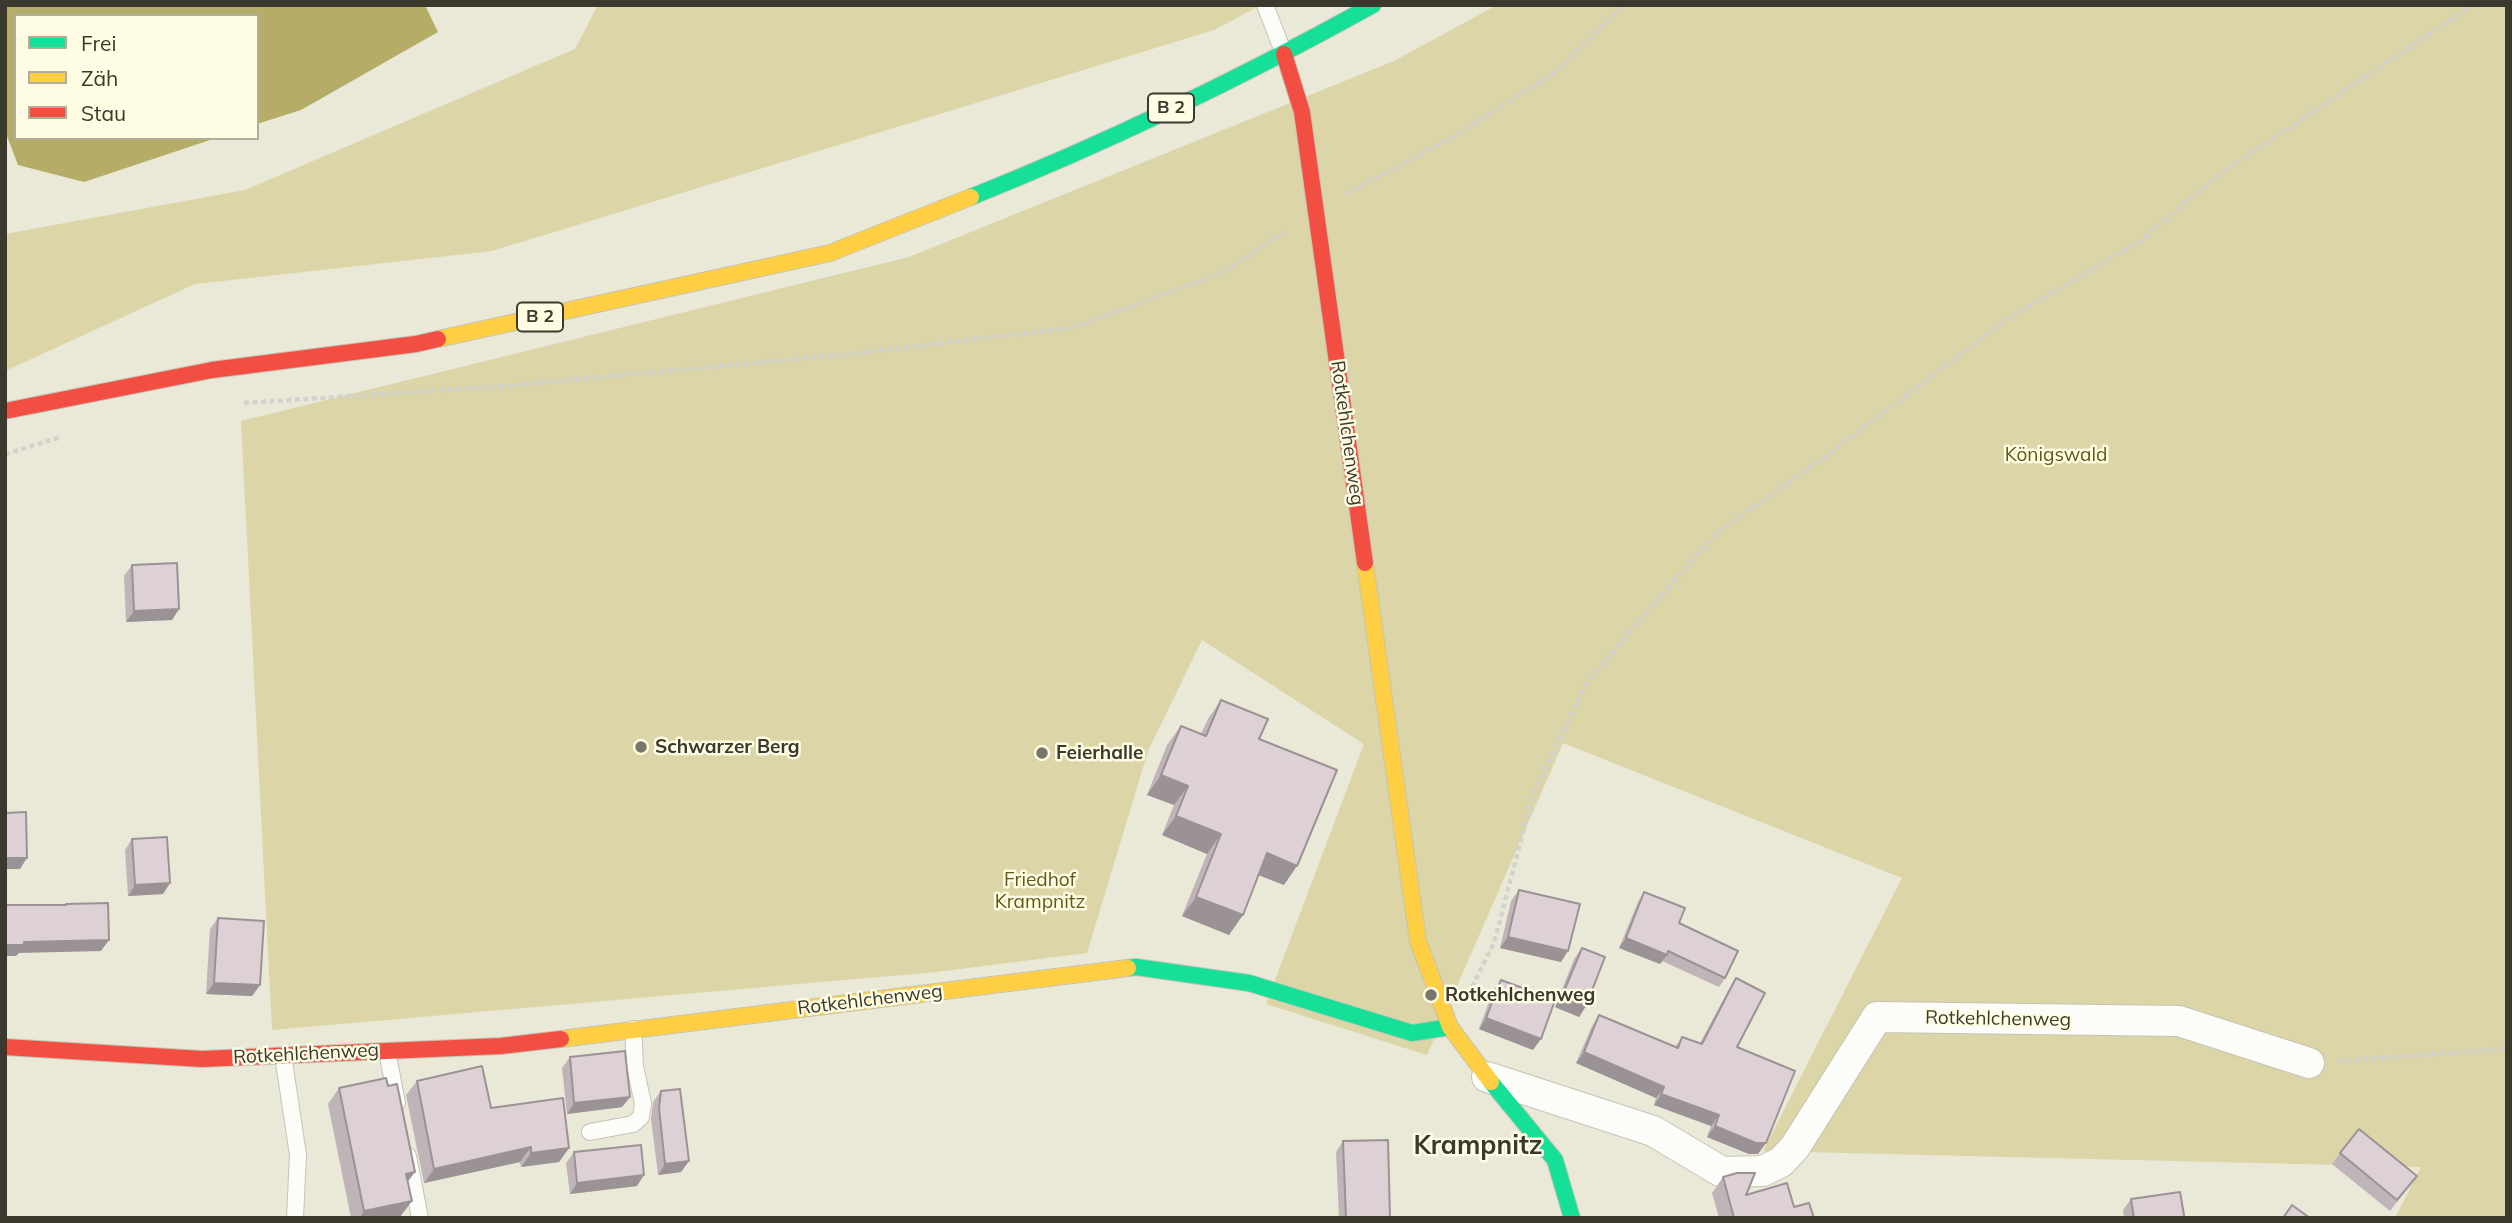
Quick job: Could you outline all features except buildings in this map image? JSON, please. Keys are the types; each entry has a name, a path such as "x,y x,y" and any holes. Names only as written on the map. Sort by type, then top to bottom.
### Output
{"street":[{"name":"B 2","path":"5,411 212,370 416,344 830,253 1058,162 1284,54 1373,5"},
{"name":"Rotkehlchenweg","path":"5,1047 202,1059 500,1046 1136,967 1249,983 1412,1032 1450,1027 1418,941 1302,112 1284,54"},
{"name":"Rotkehlchenweg","path":"1488,1077 1653,1131 1722,1172 1763,1171 1781,1162 1796,1147 1877,1017 2179,1021 2309,1063"},
{"path":"1450,1027 1555,1160 1572,1218"}],"lane":[{"path":"1265,5 1284,54"},
{"path":"590,1132 633,1124 641,1117 643,1104 635,1066 633,1029"},
{"path":"387,1051 400,1115"},
{"path":"283,1055 298,1155 295,1218"},
{"path":"405,1141 420,1218"}],"path":[{"path":"234,404 519,384 851,354 1076,327 1226,271 1316,210 1451,138 1556,72 1624,5"},
{"path":"1450,1027 1494,943 1533,794 1587,682 1715,534 1822,459 2006,320 2140,241 2221,173 2473,5"},
{"path":"5,454 67,435"},
{"path":"2309,1063 2507,1049"}],"green space":[{"path":"598,5 1261,5 1214,30 492,251 195,284 5,371 5,234 245,190 575,49"},
{"name":"Königswald","path":"1497,5 2507,5 2507,1218 2395,1218 2421,1167 1763,1151 1902,878 1563,743 1427,1055 1266,1004 1364,744 1202,640 1148,751 1087,953 936,972 272,1030 241,421 909,257 1394,61"}],"shaded area":[{"path":"5,5 425,5 438,32 301,110 259,123 259,14 14,14 14,140 210,140 84,182 18,165 5,131"}],"traffic: fast":[{"path":"971,197 1074,154 1175,107 1275,58 1373,5"},
{"path":"1128,968 1249,983 1412,1033 1450,1027"},
{"path":"1491,1082 1555,1160 1572,1218"}],"traffic: slow":[{"path":"438,339 830,253 971,197"},
{"path":"1365,563 1418,941 1450,1027 1491,1082"},
{"path":"561,1039 1128,968"}],"traffic: jam":[{"path":"1284,54 1302,112 1365,563"},
{"path":"5,411 212,370 438,339"},
{"path":"5,1047 202,1059 501,1046 561,1039"}],"place":[{"name":"Schwarzer Berg","path":"641,747"},
{"name":"Feierhalle","path":"1042,753"},
{"name":"Rotkehlchenweg","path":"1431,995"}],"district":[{"name":"Krampnitz","path":"1478,1146"}],"park label":[{"name":"Friedhof Krampnitz","path":"1040,891"}]}
